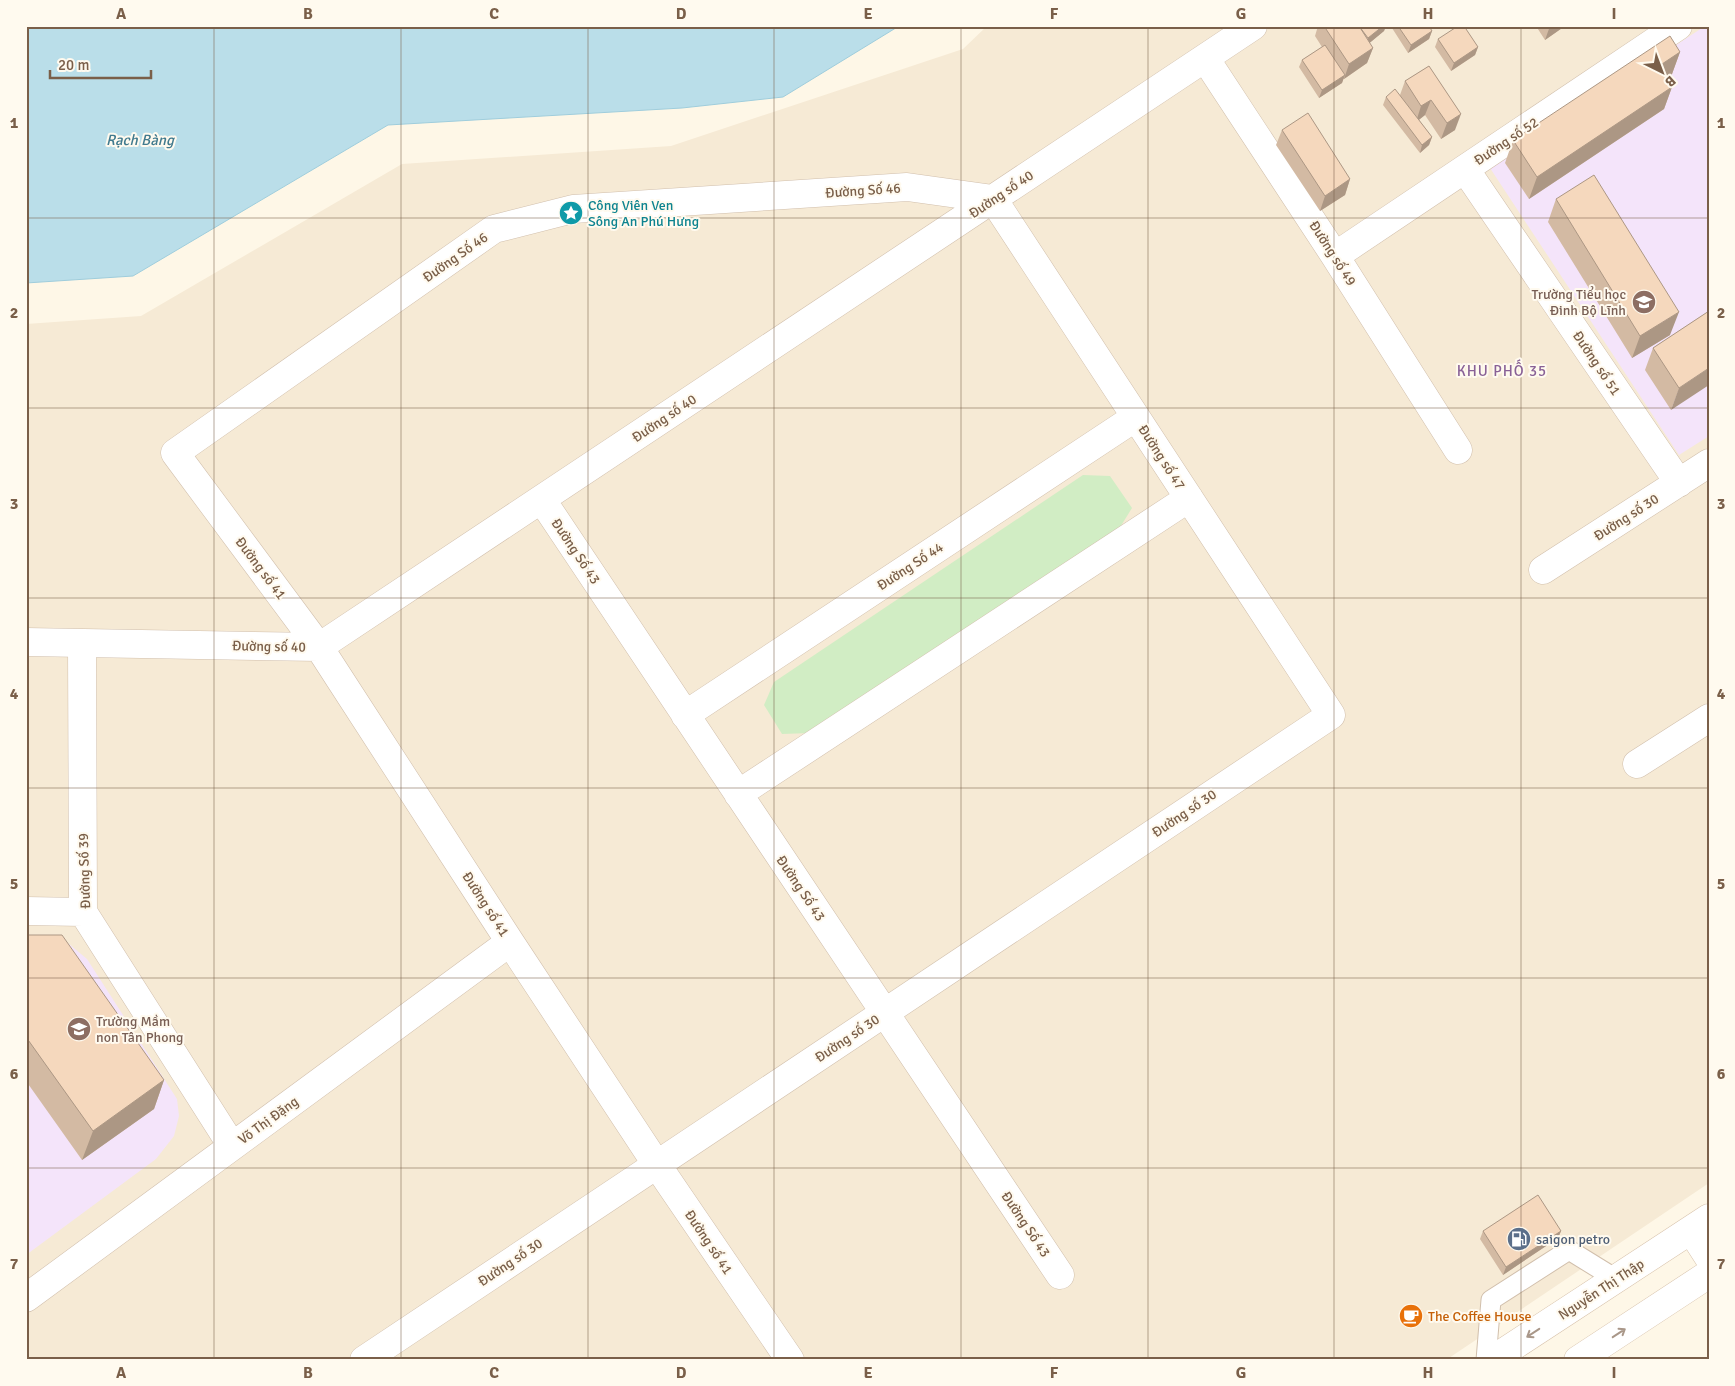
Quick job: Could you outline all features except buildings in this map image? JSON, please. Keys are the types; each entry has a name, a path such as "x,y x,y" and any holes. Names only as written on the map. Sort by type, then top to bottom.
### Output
{"street":[{"name":"Đường số 40","path":"26,642 319,647 1253,26"},
{"name":"Đường số 52","path":"1335,256 1678,26"},
{"name":"Đường số 49","path":"1205,58 1335,256 1458,450"},
{"name":"Đường số 51","path":"1464,169 1679,482"},
{"name":"Đường Số 46","path":"175,453 494,229 573,209 907,187 993,200"},
{"name":"Đường số 47","path":"993,200 1331,715"},
{"name":"Đường Số 44","path":"685,715 1136,417"},
{"name":"Đường số 41","path":"175,453 319,647 657,1165 790,1360"},
{"name":"Đường số 30","path":"1543,570 1709,463"},
{"path":"738,794 1189,498"},
{"name":"Đường Số 43","path":"542,500 1060,1275"},
{"name":"Đường Số 39","path":"82,643 83,912 232,1146"},
{"name":"Đường số 30","path":"379,1355 657,1165 1331,715"},
{"path":"1637,764 1709,718"},
{"path":"26,911 83,912"},
{"name":"Võ Thị Đặng","path":"26,1298 510,942"},
{"path":"1700,1224 1709,1258"},
{"name":"Nguyễn Thị Thập","path":"1492,1360 1700,1224"},
{"path":"1578,1360 1709,1274"}],"lane":[{"path":"1486,1360 1491,1300 1569,1250 1616,1279"}],"shaded area":[{"path":"987,26 1709,26 1709,1183 1446,1360 26,1360 26,324 141,316 402,164 671,146 963,49"},
{"name":"Trường Tiểu học Đinh Bộ Lĩnh","path":"1705,26 1709,26 1709,436 1679,455 1490,168"},
{"name":"Trường Mầm non Tân Phong","path":"26,939 47,939 69,944 87,959 177,1099 179,1116 174,1136 156,1159 26,1255"}],"green space":[{"path":"1083,475 1110,476 1132,508 1119,529 811,733 782,734 764,705 774,682"}],"water":[{"name":"Rạch Bàng","path":"26,26 899,26 783,97 682,108 388,125 133,276 26,283"}],"place":[{"name":"Công Viên Ven Sông An Phú Hưng","path":"571,213"},
{"name":"Trường Tiểu học Đinh Bộ Lĩnh","path":"1644,302"},
{"name":"Trường Mầm non Tân Phong","path":"79,1029"},
{"name":"saigon petro","path":"1519,1239"},
{"name":"The Coffee House","path":"1411,1316"}],"district":[{"name":"KHU PHỐ 35","path":"1502,371"}]}
